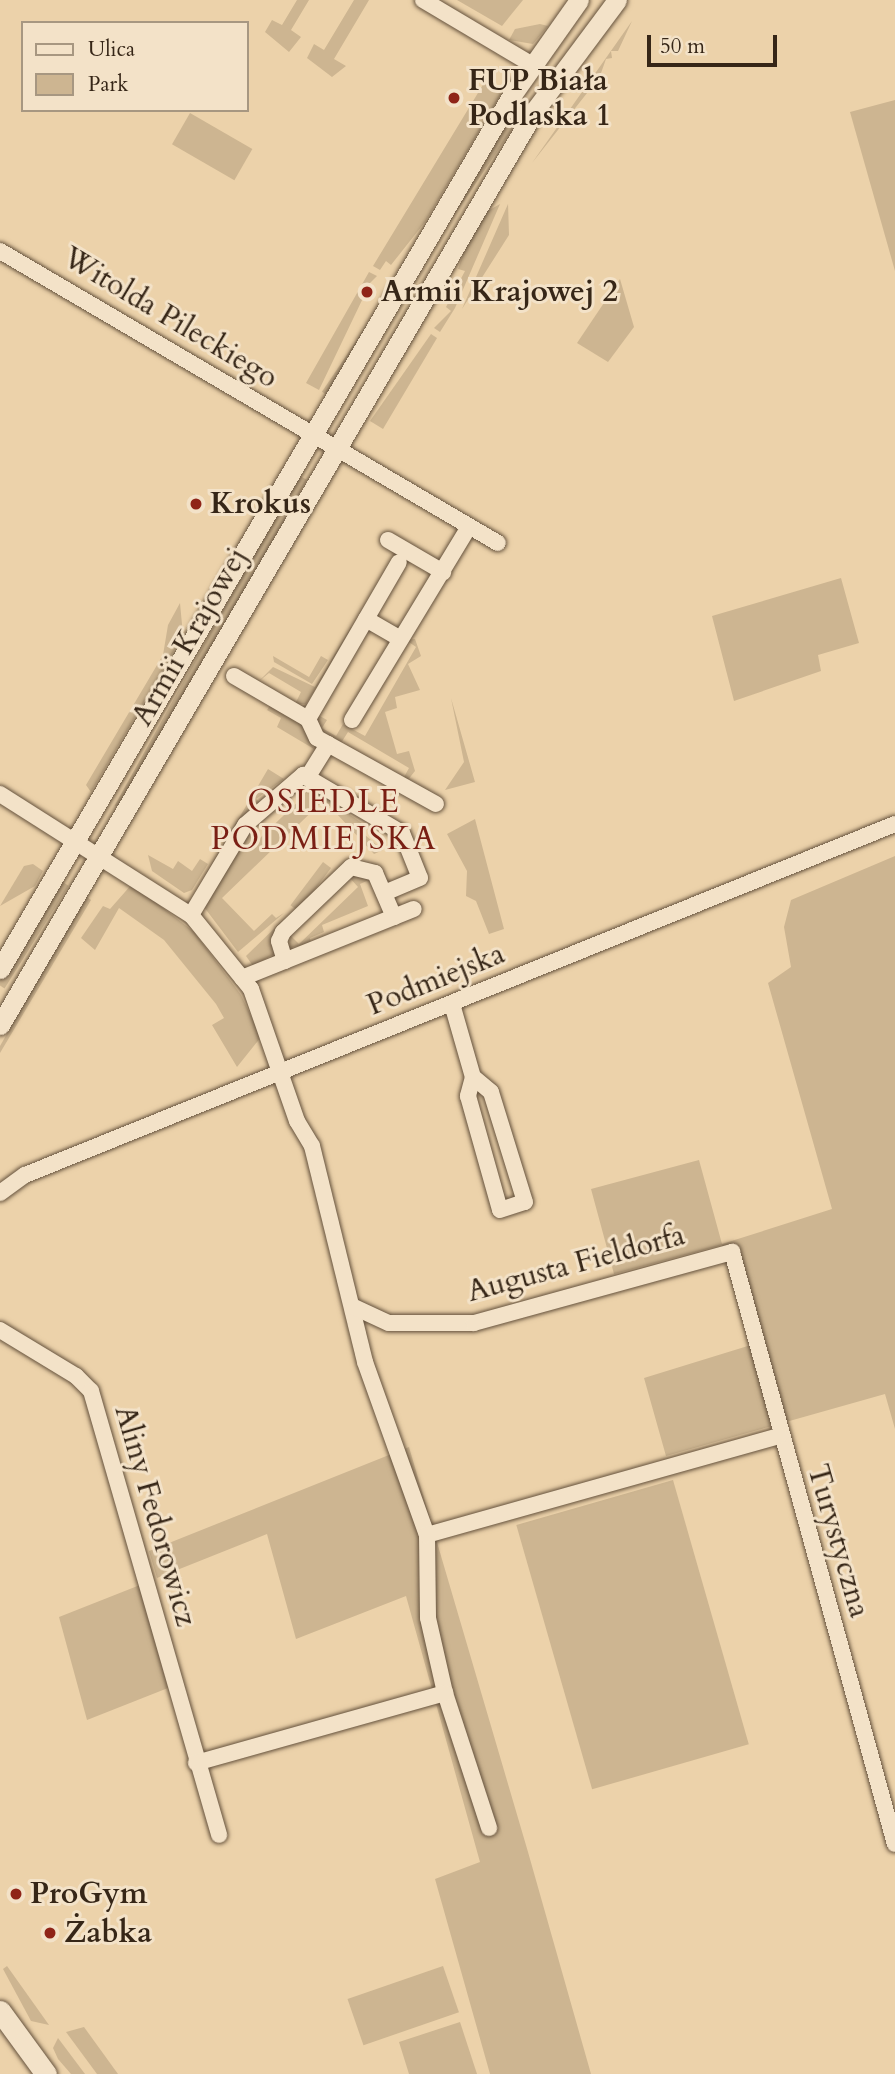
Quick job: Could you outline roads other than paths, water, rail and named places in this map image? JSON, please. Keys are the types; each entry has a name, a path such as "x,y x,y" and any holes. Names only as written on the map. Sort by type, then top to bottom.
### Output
{"main road":[{"path":"0,2011 46,2074"}],"street":[{"path":"423,0 555,79"},
{"name":"Armii Krajowej","path":"0,969 531,64 579,0"},
{"name":"Armii Krajowej","path":"0,1025 335,449 555,79 617,0"},
{"name":"Witolda Pileckiego","path":"0,251 335,449"},
{"path":"335,449 498,543"},
{"path":"352,720 398,638 410,630 469,527"},
{"path":"388,540 443,572"},
{"path":"308,719 399,562"},
{"path":"366,619 398,638"},
{"path":"233,676 308,719 317,738 436,804"},
{"path":"307,778 328,744"},
{"path":"191,915 245,825 291,780 307,778 402,833 420,878 384,893"},
{"path":"0,794 191,915 242,978 283,1072 298,1121 312,1146 354,1307 365,1362 427,1535 428,1618 445,1693 489,1828"},
{"name":"Podmiejska","path":"0,1193 25,1175 895,824"},
{"path":"285,961 279,941 283,932 345,872 366,867 384,893 394,917"},
{"path":"242,978 414,909"},
{"path":"452,1004 473,1077 468,1096 500,1210 525,1202 491,1092 473,1077"},
{"name":"Augusta Fieldorfa","path":"354,1307 389,1324 474,1323 732,1252"},
{"name":"Turystyczna","path":"732,1252 779,1437 895,1844"},
{"name":"Aliny Fedorowicz","path":"0,1330 76,1376 91,1391 195,1763 219,1835"},
{"path":"427,1535 779,1437"},
{"path":"195,1763 445,1693"}],"place":[{"name":"FUP Biała Podlaska 1","path":"454,98"},
{"name":"Armii Krajowej 2","path":"367,292"},
{"name":"Krokus","path":"196,504"},
{"name":"ProGym","path":"16,1894"},
{"name":"Żabka","path":"50,1933"}],"district":[{"name":"OSIEDLE PODMIEJSKA","path":"324,822"}]}
